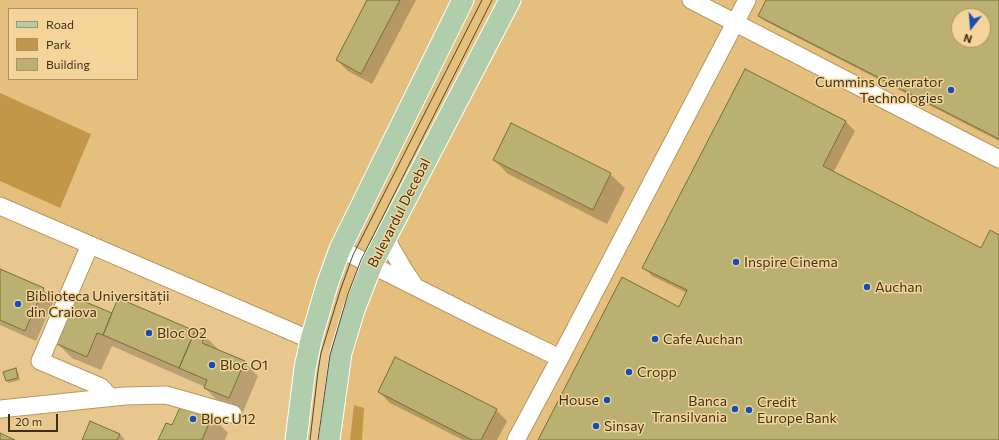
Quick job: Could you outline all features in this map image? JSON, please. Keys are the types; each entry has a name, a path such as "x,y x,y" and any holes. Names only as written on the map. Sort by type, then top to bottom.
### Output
{"main road":[{"path":"296,440 305,368 311,340 327,285 340,249 463,0"},
{"name":"Bulevardul Decebal","path":"329,440 341,353 354,310 372,264 510,0"}],"street":[{"path":"691,0 999,158"},
{"path":"516,440 747,0"},
{"path":"0,206 311,340"},
{"path":"387,234 390,246 416,287"},
{"path":"90,245 40,361 101,387 110,398"},
{"path":"340,249 560,358"},
{"path":"0,409 125,396 166,395 232,414"}],"shaded area":[{"path":"0,0 999,0 999,440 329,440 341,353 0,206"}],"green space":[{"path":"0,93 91,134 60,208 0,181"},
{"path":"354,405 364,408 362,440 350,440"}],"building":[{"path":"367,0 400,0 361,74 336,60"},
{"name":"Cummins Generator Technologies","path":"766,0 999,0 999,139 758,16"},
{"path":"745,69 846,121 823,166 981,248 990,230 999,235 999,440 538,440 622,277 679,307 687,290 642,268"},
{"path":"511,123 611,173 593,210 493,160"},
{"name":"Biblioteca Universității din Craiova","path":"0,269 44,288 25,331 0,320"},
{"path":"76,298 112,313 103,335 97,333 87,357 57,344"},
{"name":"Bloc O2","path":"118,298 195,331 179,368 103,335"},
{"name":"Bloc O1","path":"195,331 205,335 202,343 245,361 229,398 204,388 207,380 179,368"},
{"path":"395,357 497,409 481,440 472,440 378,392"},
{"path":"16,368 18,378 6,381 3,372"},
{"name":"Bloc U12","path":"182,403 212,416 202,440 158,440 166,423 172,425"},
{"path":"90,421 120,434 117,440 82,440"},
{"path":"0,433 15,440 0,440"}],"tram line":[{"path":"310,440 321,353 353,255 482,0"},
{"path":"318,440 330,355 348,294 361,260 492,0"}],"place":[{"name":"Cummins Generator Technologies","path":"951,90"},
{"name":"Inspire Cinema","path":"736,262"},
{"name":"Auchan","path":"867,287"},
{"name":"Biblioteca Universității din Craiova","path":"18,304"},
{"name":"Bloc O2","path":"149,333"},
{"name":"Cafe Auchan","path":"655,339"},
{"name":"Bloc O1","path":"212,365"},
{"name":"Cropp","path":"629,372"},
{"name":"House","path":"607,400"},
{"name":"Banca Transilvania","path":"735,409"},
{"name":"Credit Europe Bank","path":"749,410"},
{"name":"Bloc U12","path":"193,419"},
{"name":"Sinsay","path":"596,426"}]}
